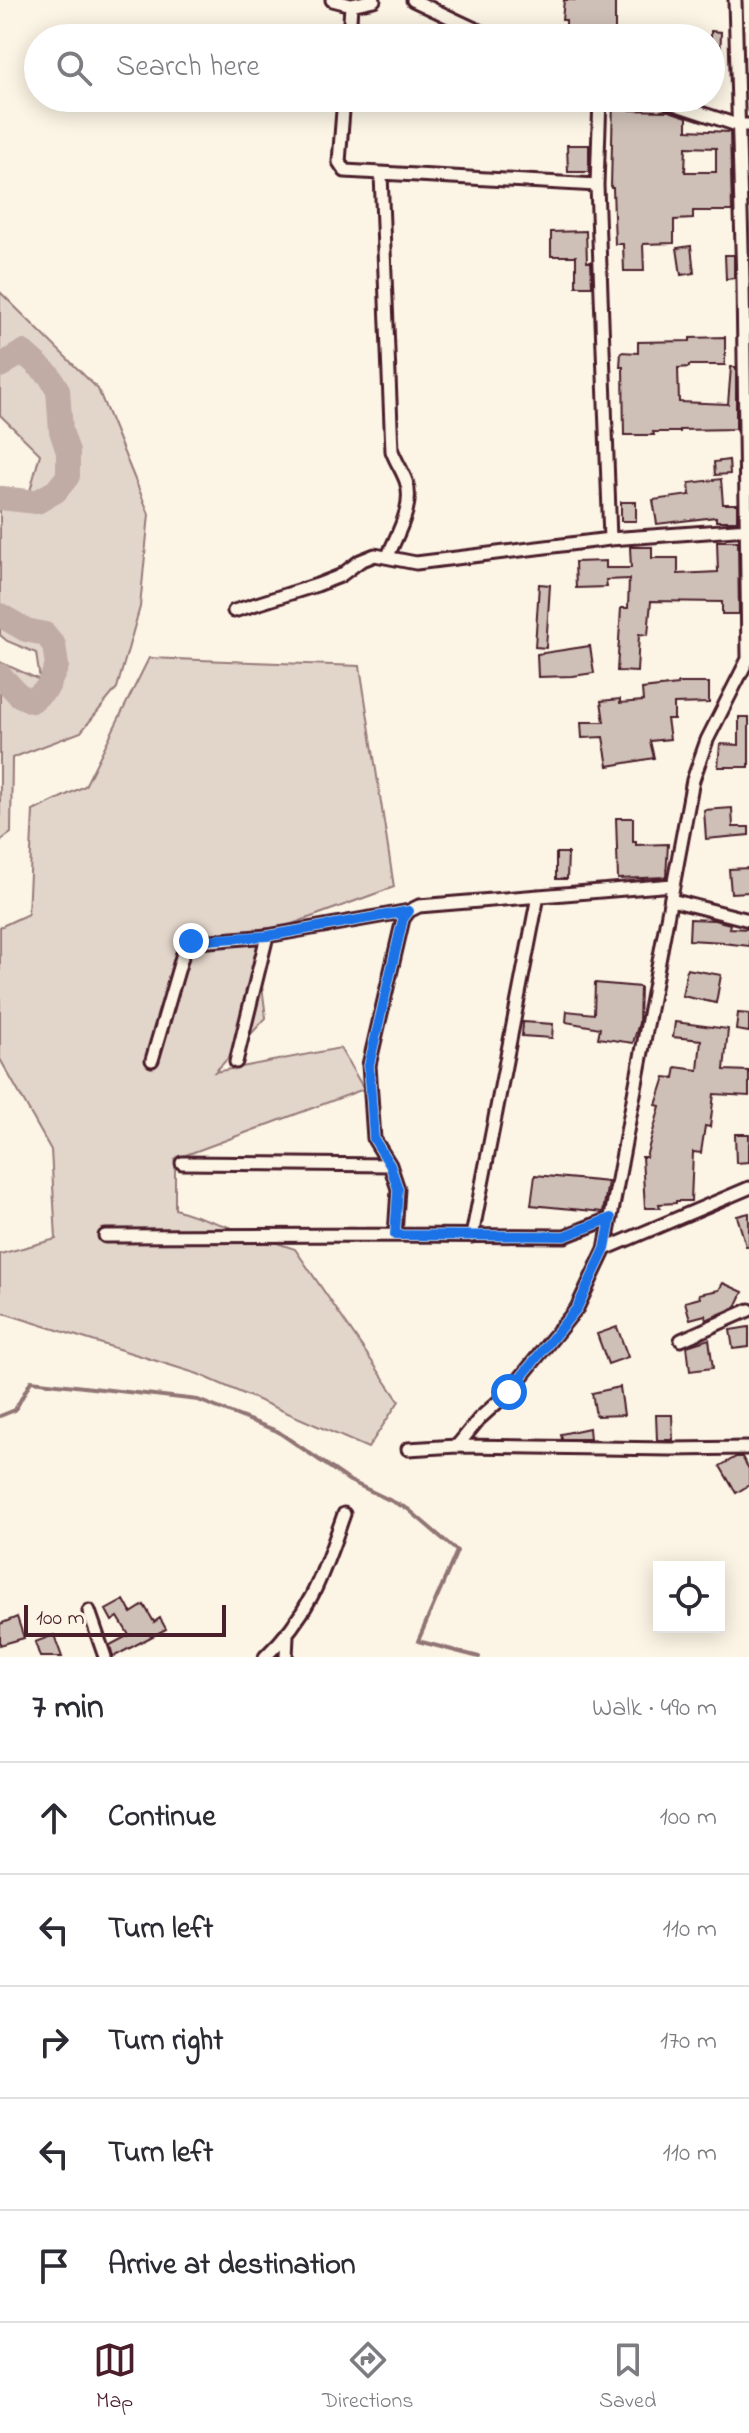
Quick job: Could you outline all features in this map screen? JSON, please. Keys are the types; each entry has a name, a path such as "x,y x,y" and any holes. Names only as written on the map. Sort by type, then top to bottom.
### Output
{"street":[{"path":"332,0 351,5 374,0"},
{"path":"413,0 464,24"},
{"path":"457,1446 479,1419 509,1392 577,1308 605,1249 693,780 707,740 749,657 743,125 735,0"},
{"path":"350,24 351,5"},
{"path":"343,112 339,162 345,171 597,185"},
{"path":"600,112 597,185 610,539"},
{"path":"701,112 743,125"},
{"path":"381,174 392,451 409,492 407,509 388,556"},
{"path":"234,611 340,576 360,561 375,555 416,563 610,539 748,529"},
{"path":"152,1060 186,943 191,941 267,936 409,911 419,906 673,885"},
{"path":"472,1236 538,896"},
{"path":"671,900 749,920"},
{"path":"395,1235 398,1189 390,1165 374,1139 369,1065 403,919 409,911"},
{"path":"236,1062 267,936"},
{"path":"182,1163 390,1165"},
{"path":"605,1249 749,1188"},
{"path":"105,1236 565,1236 611,1218"},
{"path":"681,1340 749,1310"},
{"path":"408,1449 457,1446 749,1448"},
{"path":"265,1657 287,1636 319,1584 344,1514"},
{"path":"89,1611 105,1657"},
{"path":"286,1657 287,1636"}],"shaded area":[{"path":"0,292 98,389 149,514 140,607 117,688 81,732 12,758 11,833 0,841 0,662 40,680 36,653 0,635 0,487 30,491 40,454 0,415"},
{"path":"149,658 360,666 394,887 256,937 266,1018 215,1072 340,1048 364,1089 175,1159 175,1209 295,1249 399,1401 368,1448 198,1374 0,1312 0,1254 56,1239 51,1150 0,1059 0,927 28,914 33,811 85,786"}],"building":[{"path":"564,0 615,0 615,24 566,24 566,20 562,20"},
{"path":"613,112 672,112 687,117 687,130 730,132 732,211 693,211 693,219 674,220 674,243 643,244 644,271 624,271 623,244 615,244","holes":["686,147 716,148 716,172 685,172"]},
{"path":"567,145 589,145 589,172 568,172"},
{"path":"586,231 592,286 576,286 576,256 551,256 551,232"},
{"path":"691,246 694,273 681,275 677,248"},
{"path":"725,255 734,255 734,278 726,279"},
{"path":"725,337 725,365 678,368 679,402 728,404 731,367 736,367 736,429 624,435 621,352 638,353 638,342"},
{"path":"729,460 730,474 715,475 714,462"},
{"path":"721,479 723,504 737,504 737,521 716,521 716,517 657,524 653,500 690,495 689,483"},
{"path":"621,502 636,502 636,521 621,521"},
{"path":"717,541 738,541 739,614 722,614 722,602 651,601 648,635 639,634 637,672 617,671 621,608 628,608 629,579 606,580 607,587 576,588 575,562 606,561 606,568 631,568 630,547 652,547 652,558 678,558 678,574 718,572"},
{"path":"539,584 550,585 546,648 535,647"},
{"path":"590,646 594,673 538,677 537,654"},
{"path":"678,683 709,683 709,703 674,704 674,719 667,719 670,739 650,741 654,758 608,766 603,737 582,738 581,722 604,722 601,701 643,701 642,689"},
{"path":"739,717 749,717 749,767 718,767 720,744 739,745"},
{"path":"732,808 733,827 749,827 749,835 706,839 704,810"},
{"path":"616,818 633,818 633,842 636,845 668,844 666,877 618,879"},
{"path":"556,853 568,853 567,879 556,879"},
{"path":"749,868 749,892 731,893 729,869"},
{"path":"690,919 714,920 730,924 729,928 749,929 749,946 689,940"},
{"path":"687,969 721,975 716,1003 682,996"},
{"path":"595,983 640,987 639,1023 633,1043 598,1038 600,1028 566,1022 567,1011 594,1014"},
{"path":"738,1013 749,1014 749,1032 736,1030"},
{"path":"523,1022 553,1024 552,1038 522,1036"},
{"path":"675,1022 728,1029 724,1070 749,1071 749,1096 714,1094 710,1127 705,1126 701,1153 693,1152 691,1201 645,1208 642,1157 646,1157 665,1077 674,1078 676,1067 698,1070 701,1040 673,1037"},
{"path":"735,1134 749,1134 749,1162 736,1163"},
{"path":"535,1175 608,1182 603,1212 531,1205"},
{"path":"749,1213 749,1246 746,1246 737,1216"},
{"path":"723,1283 743,1292 736,1307 706,1320 705,1315 690,1319 685,1302 700,1298 699,1294 719,1290"},
{"path":"617,1327 628,1357 608,1364 597,1334"},
{"path":"749,1327 749,1347 733,1349 730,1330"},
{"path":"709,1339 713,1368 690,1371 687,1346"},
{"path":"620,1387 624,1415 596,1416 592,1393"},
{"path":"656,1415 672,1415 673,1440 657,1440"},
{"path":"589,1428 590,1439 562,1439 561,1434"},
{"path":"742,1457 749,1469 749,1485 736,1493 720,1466"},
{"path":"124,1600 131,1613 144,1605 154,1622 160,1618 166,1629 113,1657 110,1645 129,1635 118,1617 112,1621 106,1610"},
{"path":"17,1617 24,1638 0,1645 0,1624"},
{"path":"54,1635 62,1657 40,1657 35,1642"}],"waterway":[{"path":"0,366 23,352 49,375 58,390 61,431 68,452 68,476 56,491 37,502 0,498"},
{"path":"0,615 26,630 45,634 54,645 57,666 47,688 32,701 19,695 0,675"},
{"path":"0,1416 15,1410 31,1381 198,1400 277,1431 350,1481 408,1509 457,1551 418,1641 479,1657"}],"route":[{"path":"191,941 267,936 409,911 403,919 369,1065 374,1139 390,1165 398,1189 395,1235 565,1236 611,1218 605,1249 577,1308 509,1392"}]}
